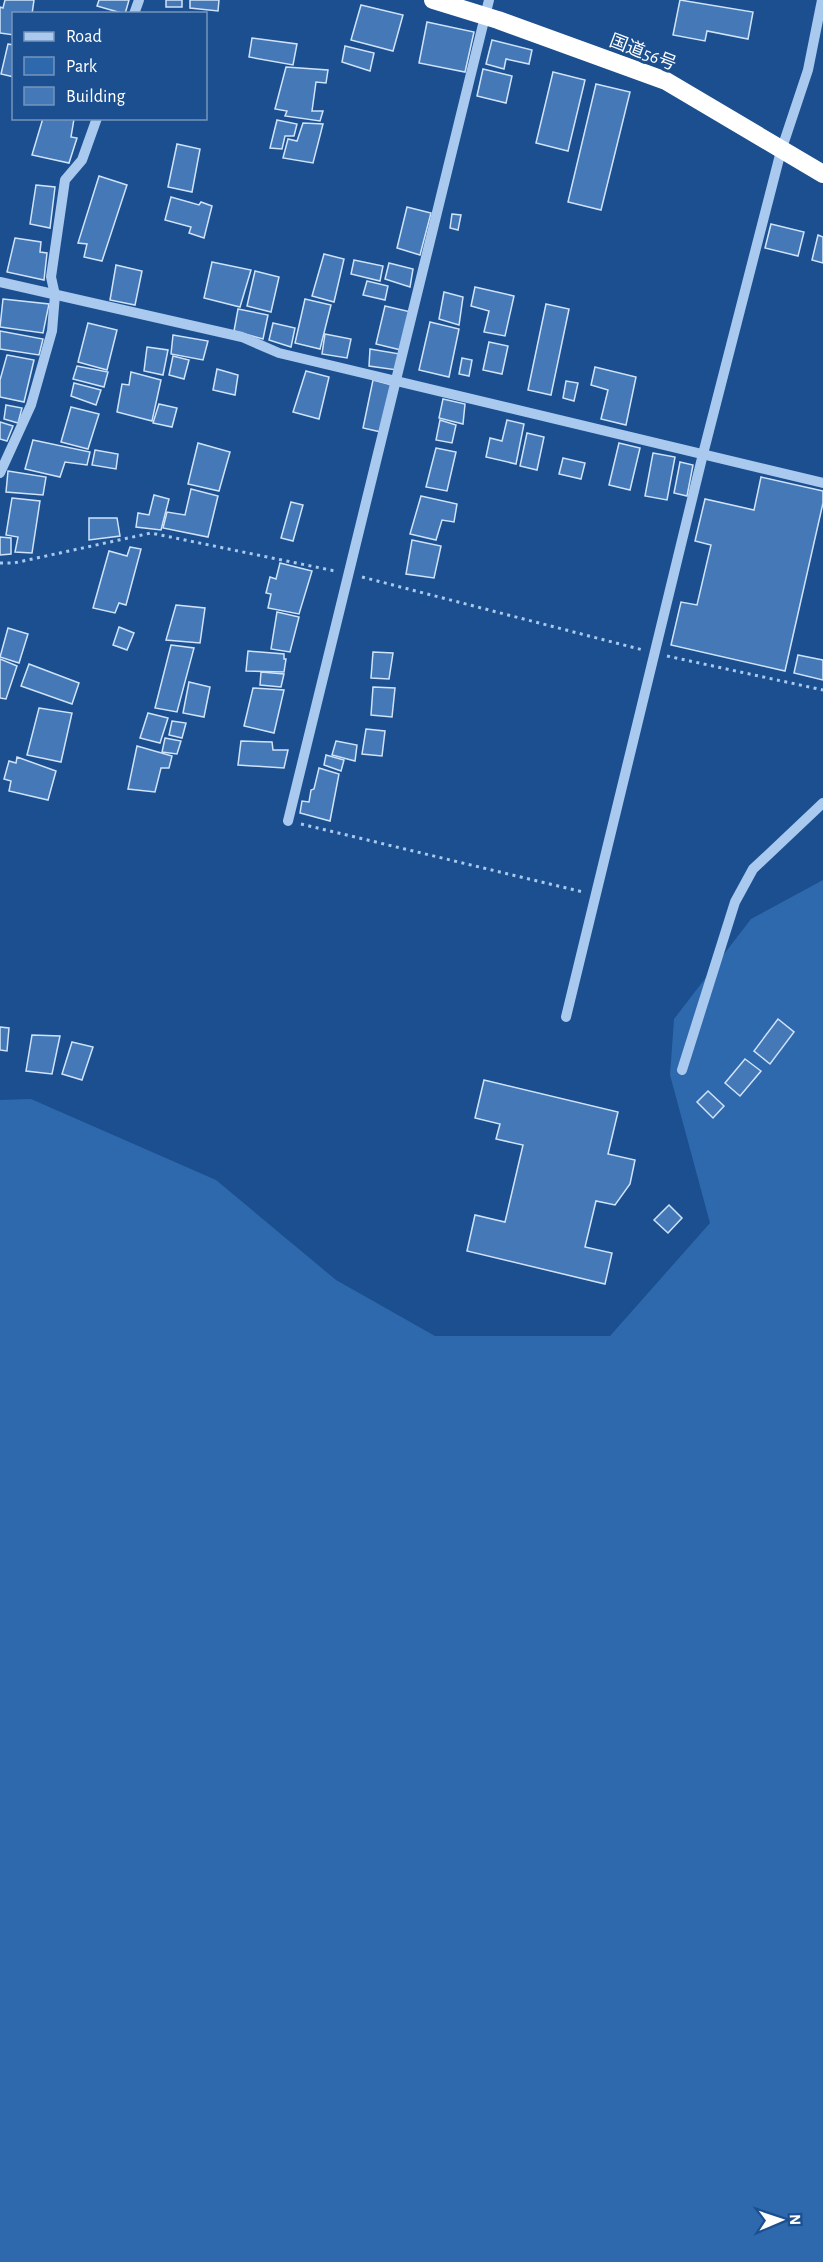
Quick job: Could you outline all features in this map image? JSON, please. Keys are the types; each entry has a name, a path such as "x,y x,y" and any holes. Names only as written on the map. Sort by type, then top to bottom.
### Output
{"highway":[{"name":"国道56号","path":"433,0 487,9 666,81 823,174"}],"street":[{"path":"566,1017 703,454 781,151 808,70 822,0"},
{"path":"288,821 487,9"},
{"path":"0,472 31,405 52,331 55,295 51,277 65,180 82,160 96,120"},
{"path":"0,282 242,337 279,353 823,483"},
{"path":"682,1070 735,902 753,869 823,803"}],"path":[{"path":"0,563 14,563 151,533 348,574 655,653 823,690"},
{"path":"288,821 596,895"}],"green space":[{"path":"823,880 823,2262 0,2262 0,1100 31,1099 216,1180 336,1280 435,1336 610,1336 710,1223 670,1075 674,1019 751,919"}],"building":[{"path":"5,0 34,0 32,12 12,12 12,35 0,33 0,7 3,8"},
{"path":"99,0 129,0 126,12 97,6"},
{"path":"166,0 182,0 182,7 166,7"},
{"path":"190,0 219,0 218,11 190,8"},
{"path":"680,0 753,12 748,39 707,31 705,41 673,35"},
{"path":"361,5 403,15 393,51 351,40"},
{"path":"427,22 474,32 465,72 419,63"},
{"path":"252,38 297,44 293,65 249,57"},
{"path":"492,40 532,50 529,64 506,59 504,69 486,64"},
{"path":"8,44 12,45 12,77 1,74"},
{"path":"345,46 374,53 370,71 342,62"},
{"path":"286,67 328,70 326,83 316,82 312,111 323,111 320,121 285,116 287,111 275,109"},
{"path":"483,69 512,76 506,103 477,96"},
{"path":"553,72 585,80 568,151 536,143"},
{"path":"596,84 630,92 601,210 568,202"},
{"path":"42,120 74,120 71,137 77,138 69,163 32,155"},
{"path":"277,120 297,124 294,136 285,136 282,149 270,148"},
{"path":"303,123 323,124 313,163 283,158 288,139 297,141"},
{"path":"177,144 200,149 192,192 168,187"},
{"path":"99,176 127,185 102,261 84,257 87,244 78,243"},
{"path":"36,185 55,187 50,228 30,224"},
{"path":"171,197 199,205 201,202 212,206 204,238 189,233 191,227 165,220"},
{"path":"407,207 431,213 420,255 397,248"},
{"path":"452,214 461,215 458,230 450,228"},
{"path":"771,224 804,232 798,256 765,248"},
{"path":"818,235 823,237 823,263 812,260"},
{"path":"15,238 41,242 40,252 47,253 44,280 7,272"},
{"path":"324,254 344,259 334,302 312,296"},
{"path":"354,260 383,266 380,281 351,274"},
{"path":"212,262 251,270 240,307 204,298"},
{"path":"389,263 413,269 410,287 385,279"},
{"path":"116,265 142,271 135,305 110,300"},
{"path":"255,271 279,277 271,312 247,306"},
{"path":"367,281 388,286 385,300 363,295"},
{"path":"475,287 514,296 505,336 484,332 489,311 471,306"},
{"path":"444,292 463,297 459,325 439,319"},
{"path":"3,299 49,304 43,333 0,327"},
{"path":"305,299 331,305 320,349 295,343"},
{"path":"546,304 569,309 551,395 528,390"},
{"path":"385,306 411,312 401,350 376,344"},
{"path":"238,309 268,315 263,339 234,331"},
{"path":"430,322 459,329 449,377 419,370"},
{"path":"88,323 117,330 107,370 78,362"},
{"path":"273,323 295,328 291,347 269,340"},
{"path":"0,331 43,339 39,355 0,349"},
{"path":"325,334 351,339 347,358 322,354"},
{"path":"173,335 208,341 203,360 171,354"},
{"path":"489,342 508,346 502,374 483,370"},
{"path":"147,347 168,350 163,375 144,371"},
{"path":"370,349 400,354 397,370 369,366"},
{"path":"7,355 34,360 24,402 0,397 0,380"},
{"path":"173,356 189,360 184,379 169,375"},
{"path":"462,358 472,360 469,376 459,374"},
{"path":"77,366 108,372 104,387 73,379"},
{"path":"595,367 636,377 626,425 601,419 608,390 591,385"},
{"path":"217,369 238,375 235,395 213,390"},
{"path":"306,371 329,377 319,419 293,412"},
{"path":"131,372 161,380 152,421 117,412 122,384 129,385"},
{"path":"373,380 392,385 381,432 363,428"},
{"path":"566,381 578,383 574,401 563,398"},
{"path":"74,383 101,390 96,405 71,396"},
{"path":"443,399 465,404 463,424 439,418"},
{"path":"159,404 177,408 172,427 153,423"},
{"path":"6,405 22,408 18,423 4,419"},
{"path":"71,407 99,414 88,449 61,442"},
{"path":"440,420 456,425 452,443 436,440"},
{"path":"507,420 524,424 516,464 486,457 490,438 502,441"},
{"path":"0,422 13,426 7,441 0,439"},
{"path":"527,433 544,437 537,470 520,466"},
{"path":"33,440 90,452 87,465 65,462 60,477 25,469"},
{"path":"198,443 230,452 219,491 188,484"},
{"path":"619,443 640,448 630,490 609,485"},
{"path":"436,448 456,452 447,491 426,487"},
{"path":"95,450 118,454 116,469 92,465"},
{"path":"653,453 675,457 667,500 645,496"},
{"path":"563,458 585,463 581,479 559,474"},
{"path":"680,462 693,465 687,496 674,493"},
{"path":"8,471 46,477 43,495 6,492"},
{"path":"761,477 823,491 823,503 785,671 671,645 681,602 697,605 711,545 695,541 705,499 754,510"},
{"path":"191,489 218,496 208,537 163,528 167,512 185,515"},
{"path":"154,495 169,499 161,530 136,527 138,513 149,515"},
{"path":"421,496 457,504 454,522 442,520 436,540 410,534"},
{"path":"12,498 40,501 32,553 15,552 18,537 6,535"},
{"path":"291,502 303,505 293,541 281,538"},
{"path":"89,518 117,518 120,536 89,540"},
{"path":"0,537 11,538 11,554 0,555"},
{"path":"412,540 441,546 434,578 406,574"},
{"path":"130,547 141,549 126,605 119,603 115,613 93,608 109,551 127,556"},
{"path":"280,563 312,571 299,614 268,608 271,594 266,593 270,577 276,579"},
{"path":"176,605 205,608 200,643 166,640"},
{"path":"277,612 299,617 290,652 271,649"},
{"path":"119,627 134,633 127,650 113,645"},
{"path":"8,628 28,634 19,663 0,657"},
{"path":"171,645 194,648 177,712 155,708"},
{"path":"248,651 284,654 284,659 286,659 284,672 246,671"},
{"path":"373,652 393,653 389,679 371,678"},
{"path":"798,655 823,660 823,680 794,673"},
{"path":"0,659 17,666 6,699 0,698"},
{"path":"29,664 79,683 72,704 21,686"},
{"path":"261,672 284,674 281,687 260,685"},
{"path":"189,682 210,687 204,717 183,713"},
{"path":"373,687 395,688 392,717 371,715"},
{"path":"253,688 284,690 274,733 244,726"},
{"path":"39,708 72,713 61,762 27,755"},
{"path":"148,713 168,718 160,743 140,738"},
{"path":"172,721 186,723 182,738 169,735"},
{"path":"366,729 385,731 382,756 362,754"},
{"path":"165,738 181,741 177,754 162,752"},
{"path":"241,741 272,742 273,750 288,750 284,768 238,765"},
{"path":"336,741 357,745 355,761 332,755"},
{"path":"137,746 172,756 169,768 161,768 155,792 128,789"},
{"path":"326,755 344,760 341,771 324,765"},
{"path":"17,757 56,771 48,800 9,791 11,781 4,779 9,761 16,763"},
{"path":"319,768 339,774 330,821 300,813 302,801 309,802"},
{"path":"778,1019 794,1032 770,1064 754,1051"},
{"path":"0,1027 9,1028 7,1051 0,1050"},
{"path":"32,1035 60,1036 52,1074 26,1071"},
{"path":"72,1042 93,1047 82,1080 62,1074"},
{"path":"745,1059 761,1071 740,1096 725,1083"},
{"path":"484,1080 618,1112 608,1154 635,1160 630,1184 615,1205 596,1201 585,1247 612,1253 605,1284 467,1251 475,1215 505,1222 523,1145 496,1139 500,1124 475,1118"},
{"path":"708,1091 724,1106 713,1118 697,1102"},
{"path":"669,1205 682,1218 668,1233 654,1220"}]}
